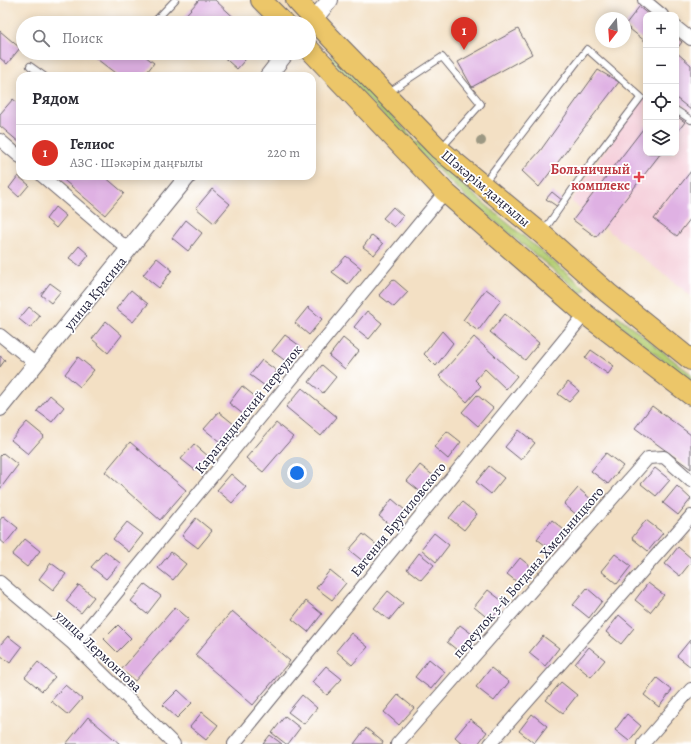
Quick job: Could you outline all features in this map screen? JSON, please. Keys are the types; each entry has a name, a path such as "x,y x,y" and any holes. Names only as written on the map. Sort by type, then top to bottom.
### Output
{"main road":[{"path":"261,0 277,16"},
{"name":"Шәкәрім даңғылы","path":"296,0 307,16"},
{"name":"Шәкәрім даңғылы","path":"316,26 331,38 439,149 542,234 608,293 691,360"},
{"name":"Шәкәрім даңғылы","path":"316,56 445,192 585,314 691,395"},
{"path":"585,314 608,293"}],"street":[{"path":"316,16 330,0"},
{"path":"644,0 658,12"},
{"path":"679,29 691,39"},
{"path":"271,72 281,60"},
{"path":"0,140 16,154"},
{"path":"47,180 129,250"},
{"name":"улица Красина","path":"0,408 129,250 182,180"},
{"name":"Карагандинский переулок","path":"74,645 445,192"},
{"name":"Евгения Брусиловского","path":"234,744 585,314"},
{"path":"0,335 36,364"},
{"name":"переулок 3-й Богдана Хмельницкого","path":"397,744 648,458 664,457 691,481"},
{"path":"490,744 691,516"},
{"name":"улица Лермонтова","path":"0,582 74,645 174,744"},
{"path":"642,744 691,689"}],"lane":[{"path":"160,16 175,0"},
{"path":"482,186 587,49 643,96"},
{"path":"386,94 442,57 481,104 439,149"},
{"path":"30,66 38,72"},
{"path":"542,234 590,164 643,98"},
{"path":"679,112 691,120"}],"shaded area":[{"name":"Больничный комплекс","path":"679,91 691,101 691,296 571,201 643,96 643,156 679,156"}],"green space":[{"path":"333,53 416,141 473,194 586,289 581,293 469,200 413,146 329,59"},
{"path":"617,315 691,374 691,383 614,321"}],"building":[{"path":"199,0 215,0 232,16 185,16"},
{"path":"639,7 645,12 643,12 643,40 631,30 631,17"},
{"path":"518,29 532,54 472,87 458,62"},
{"path":"0,31 16,45 16,53 7,64 0,58"},
{"path":"679,55 691,65 691,110 679,100"},
{"path":"98,60 150,60 154,63 147,72 114,72"},
{"path":"227,60 245,60 237,69"},
{"path":"598,70 619,82 539,187 522,171 540,151"},
{"path":"13,99 16,102 16,140 0,126 0,114"},
{"path":"679,118 685,122 679,130"},
{"path":"643,129 643,156 659,156 596,237 573,220"},
{"path":"691,171 691,218 677,236 654,219"},
{"path":"16,179 16,180 23,180 29,185 19,197 9,188"},
{"path":"64,180 109,180 124,193 105,215"},
{"path":"212,189 230,204 214,223 196,208"},
{"path":"552,192 563,201 558,207 546,199"},
{"path":"55,207 66,216 56,228 46,219"},
{"path":"393,207 403,216 394,227 383,218"},
{"path":"186,220 202,233 188,251 172,238"},
{"path":"372,235 383,244 374,255 363,247"},
{"path":"79,246 89,255 80,266 69,258"},
{"path":"346,256 361,268 348,284 332,272"},
{"path":"157,258 172,270 159,288 143,275"},
{"path":"393,279 408,292 394,307 379,295"},
{"path":"50,283 61,291 51,303 41,295"},
{"path":"486,289 501,300 478,331 463,320"},
{"path":"131,290 148,304 133,322 116,309"},
{"path":"29,307 40,316 30,328 19,319"},
{"path":"308,307 322,319 309,335 295,323"},
{"path":"367,311 382,323 369,339 354,327"},
{"path":"505,314 539,343 525,360 490,332"},
{"path":"106,321 122,335 108,353 92,339"},
{"path":"442,331 453,343 436,366 424,354"},
{"path":"285,335 300,346 287,362 272,351"},
{"path":"474,337 517,376 506,389 485,369 475,380 481,386 467,402 439,376"},
{"path":"343,338 359,351 345,369 329,356"},
{"path":"591,350 614,366 608,374 585,358"},
{"path":"0,356 5,360 0,367"},
{"path":"78,357 94,370 80,387 65,374"},
{"path":"262,360 277,371 265,386 250,375"},
{"path":"322,365 336,377 323,393 309,382"},
{"path":"568,382 579,391 569,402 558,394"},
{"path":"242,386 257,398 244,415 229,403"},
{"path":"302,388 337,417 321,436 286,407"},
{"path":"50,395 64,407 52,422 37,411"},
{"path":"477,395 493,408 478,426 462,412"},
{"path":"652,406 691,435 691,469 635,428"},
{"path":"219,412 235,425 220,442 204,429"},
{"path":"27,422 44,436 28,454 11,440"},
{"path":"276,423 293,437 263,472 246,458"},
{"path":"519,430 535,443 521,460 505,447"},
{"path":"447,431 461,442 448,459 434,447"},
{"path":"130,442 186,490 160,520 105,472"},
{"path":"194,444 208,456 195,470 181,459"},
{"path":"3,453 18,465 0,489 0,456"},
{"path":"606,453 623,466 608,484 591,471"},
{"path":"420,465 435,477 422,493 407,481"},
{"path":"489,466 504,478 491,494 476,482"},
{"path":"655,468 670,480 656,496 641,484"},
{"path":"231,474 246,487 232,503 217,490"},
{"path":"677,486 691,499 678,515 663,503"},
{"path":"578,488 593,501 579,517 564,504"},
{"path":"392,499 406,511 393,528 379,516"},
{"path":"462,502 477,514 464,530 449,518"},
{"path":"3,516 18,528 5,544 0,540 0,520"},
{"path":"196,518 212,531 198,548 182,536"},
{"path":"552,520 569,534 554,552 537,539"},
{"path":"646,520 663,533 648,551 632,538"},
{"path":"127,522 143,534 129,552 113,539"},
{"path":"434,533 449,545 436,562 421,549"},
{"path":"363,534 378,546 364,562 349,550"},
{"path":"25,539 40,551 27,567 12,555"},
{"path":"678,547 691,558 691,562 680,576 665,564"},
{"path":"105,551 120,563 106,579 91,567"},
{"path":"171,552 186,564 173,580 158,568"},
{"path":"419,553 434,565 421,580 407,569"},
{"path":"615,554 631,566 617,584 601,571"},
{"path":"520,558 535,570 522,586 507,574"},
{"path":"51,563 66,574 53,590 39,579"},
{"path":"330,570 346,583 332,600 316,588"},
{"path":"648,583 664,595 650,612 635,600"},
{"path":"145,584 161,596 147,614 131,601"},
{"path":"79,585 94,597 81,613 66,601"},
{"path":"587,588 602,601 589,618 573,605"},
{"path":"488,590 505,603 490,620 474,607"},
{"path":"388,591 403,603 389,620 374,608"},
{"path":"306,601 322,614 308,632 292,619"},
{"path":"175,607 189,619 135,681 121,670"},
{"path":"232,611 290,661 253,705 195,655"},
{"path":"619,615 634,628 621,644 606,632"},
{"path":"118,625 131,638 117,652 104,639"},
{"path":"460,625 476,637 462,654 447,642"},
{"path":"351,633 368,647 352,665 336,651"},
{"path":"8,636 22,647 10,663 0,655 0,645"},
{"path":"543,636 559,648 545,666 529,653"},
{"path":"690,640 691,641 691,667 677,656"},
{"path":"589,647 605,660 591,677 575,664"},
{"path":"429,659 445,672 431,689 415,677"},
{"path":"38,662 55,677 42,691 25,677"},
{"path":"326,666 342,679 327,695 312,682"},
{"path":"491,668 509,682 494,701 476,687"},
{"path":"657,678 672,690 659,707 644,695"},
{"path":"561,682 577,695 563,713 546,700"},
{"path":"65,685 82,699 68,715 51,701"},
{"path":"178,690 192,703 177,718 163,705"},
{"path":"302,695 317,708 304,724 288,712"},
{"path":"398,695 414,708 399,725 384,712"},
{"path":"202,712 218,725 206,740 190,727"},
{"path":"532,714 547,726 534,743 519,731"},
{"path":"627,714 641,726 629,741 615,730"},
{"path":"285,716 300,728 288,744 272,733"},
{"path":"88,717 120,744 66,744"},
{"path":"470,719 487,732 478,744 463,744 455,737"},
{"path":"366,728 383,742 382,744 354,744"},
{"path":"270,735 282,744 263,744"}],"place":[{"name":"Гелиос","path":"464,50"},
{"name":"Больничный комплекс","path":"639,177"}]}
